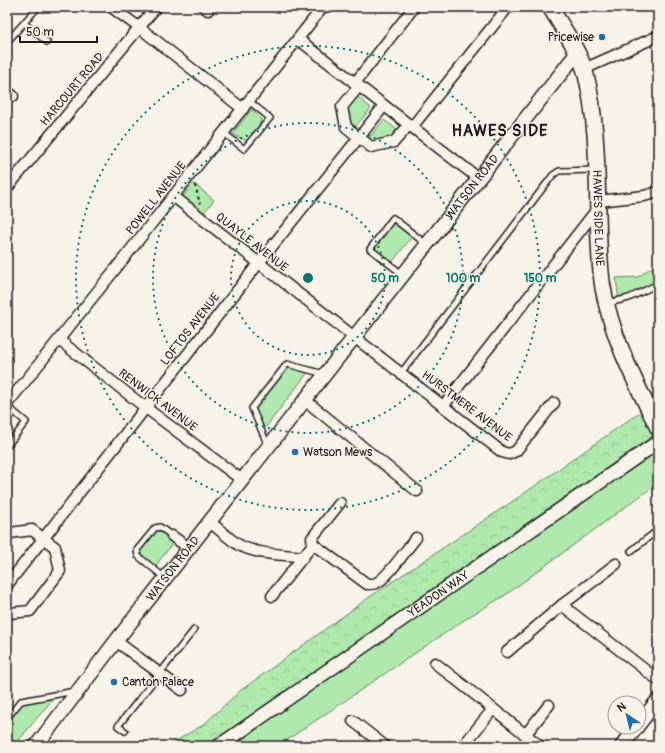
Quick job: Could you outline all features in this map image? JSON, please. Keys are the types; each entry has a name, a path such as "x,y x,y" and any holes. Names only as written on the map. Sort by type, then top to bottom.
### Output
{"main road":[{"name":"HAWES SIDE LANE","path":"551,7 577,53 584,69 593,109 599,259 607,304 615,333 658,428"}],"street":[{"path":"111,7 246,105"},
{"name":"HARCOURT ROAD","path":"7,188 156,7"},
{"name":"POWELL AVENUE","path":"7,405 323,7"},
{"path":"414,7 342,107 346,128 371,147 394,142 411,126 508,7"},
{"path":"584,69 658,36"},
{"path":"298,39 478,178"},
{"name":"WATSON ROAD","path":"36,746 165,578 577,53"},
{"name":"LOFTOS AVENUE","path":"7,586 258,264 384,106"},
{"path":"444,405 598,205 658,192"},
{"name":"QUAYLE AVENUE","path":"173,196 258,264 354,337"},
{"name":"HURSTMERE AVENUE","path":"354,337 444,405 502,452 509,454 516,451 554,403"},
{"name":"RENWICK AVENUE","path":"58,340 242,480"},
{"path":"305,400 417,491"},
{"name":"YEADON WAY","path":"220,746 658,442"},
{"path":"340,504 312,538 313,544 367,584 375,584 381,580 416,538"},
{"path":"210,522 246,548 258,552 303,557"},
{"path":"7,537 10,533 32,530 55,547 60,571 30,611 10,613 7,611"},
{"path":"172,536 189,548"},
{"path":"272,596 313,544"},
{"path":"507,652 562,605 616,564"},
{"path":"562,605 658,680"},
{"path":"116,641 182,690"},
{"path":"435,663 540,746"},
{"path":"647,714 658,700"},
{"path":"525,735 549,705"},
{"path":"464,746 493,709"},
{"path":"353,721 385,746"},
{"path":"622,746 631,735"}],"lane":[{"path":"7,42 38,7"},
{"path":"24,23 47,42"},
{"path":"224,133 244,149 270,118 246,105"},
{"path":"401,373 553,175 559,171 596,170"},
{"path":"403,274 370,249 393,218 426,244"},
{"path":"607,304 629,298 658,284"},
{"path":"268,447 252,408 287,364 325,375"},
{"name":"POWELL AVENUE","path":"7,405 26,422 7,446"},
{"name":"WATSON ROAD","path":"165,578 138,556 137,550 155,528 160,527 172,536"},
{"path":"631,551 658,530"},
{"path":"125,731 118,726 194,630"},
{"path":"7,718 21,701 78,691"}],"path":[{"path":"192,172 204,221"}],"green space":[{"path":"353,93 371,108 351,132 342,107"},
{"path":"252,109 261,119 257,128 247,141 232,134"},
{"path":"384,120 402,133 394,142 365,143"},
{"path":"193,183 214,200 202,215 181,199"},
{"path":"393,218 414,234 390,265 370,249"},
{"path":"658,263 658,284 619,300 616,278 638,277"},
{"path":"287,364 309,371 262,432 252,409"},
{"path":"643,410 654,435 206,746 167,746 203,725 240,691 371,596 522,495"},
{"path":"658,451 658,483 504,596 470,616 278,746 231,746"},
{"path":"160,527 176,539 153,569 138,556 137,550 155,528"},
{"path":"56,695 14,746 7,746 7,718 20,702"}],"place":[{"name":"Pricewise","path":"602,37"},
{"name":"Watson Mews","path":"295,452"},
{"name":"Canton Palace","path":"114,682"}],"district":[{"name":"HAWES SIDE","path":"500,130"}]}
